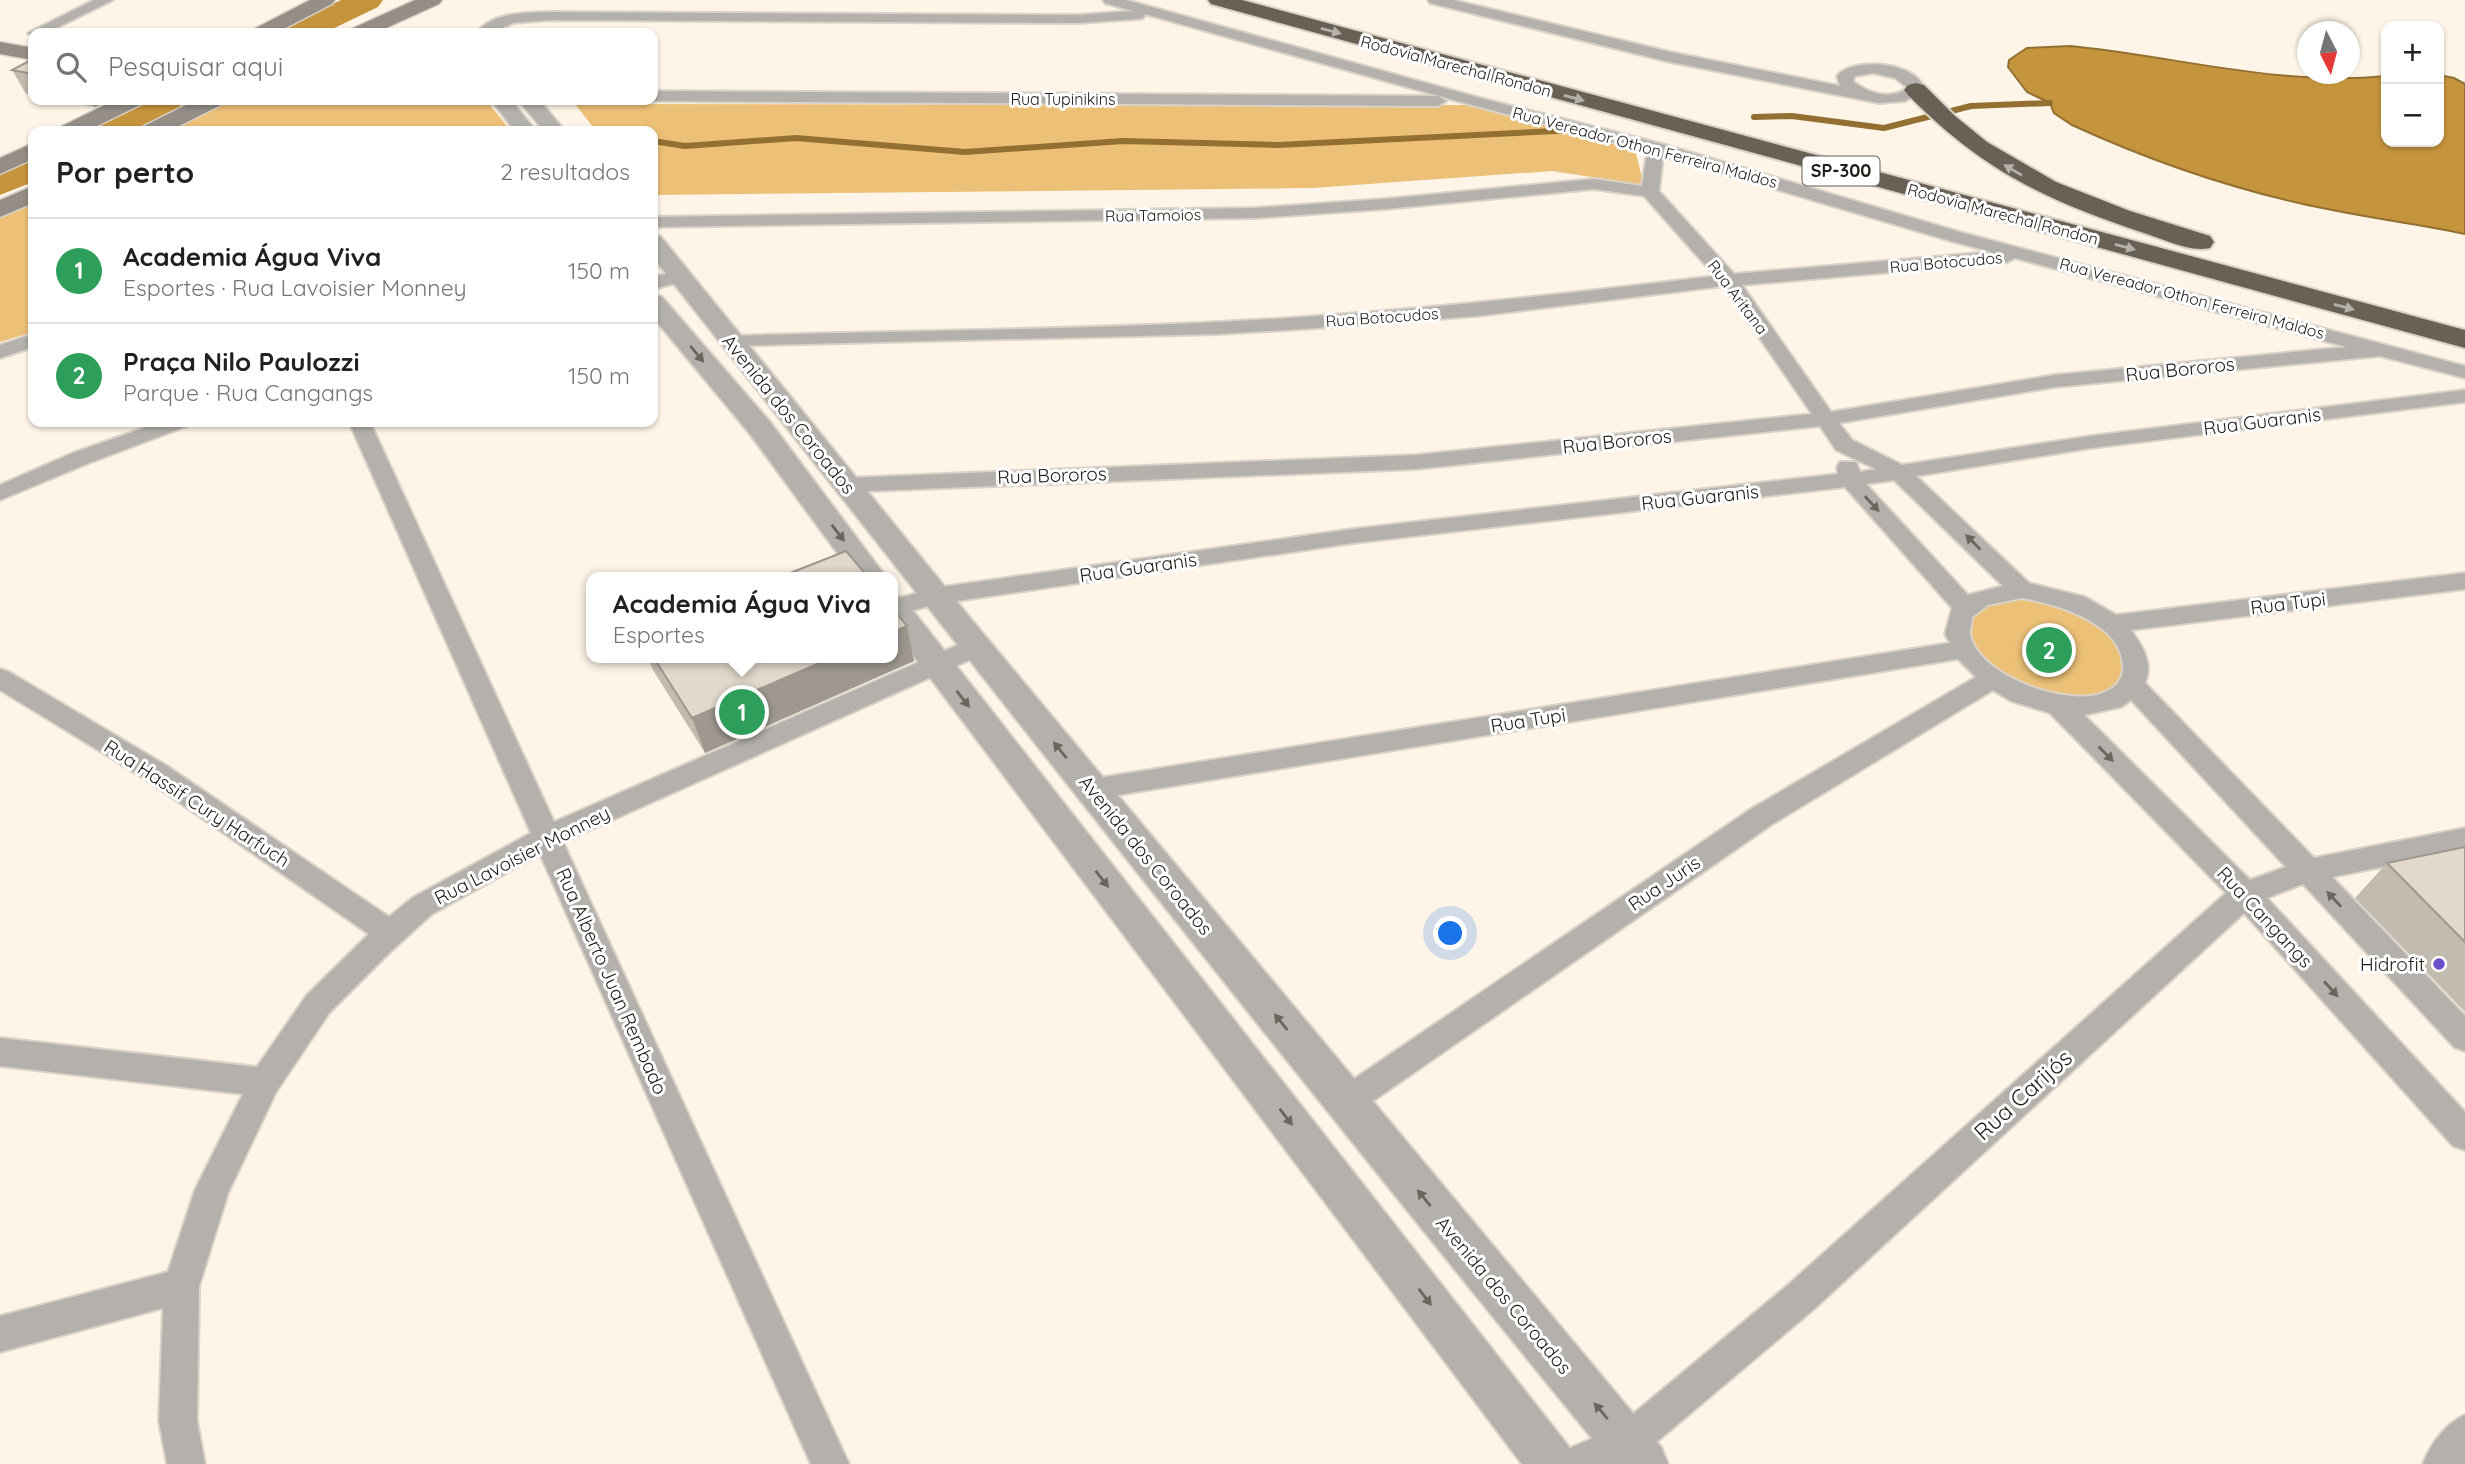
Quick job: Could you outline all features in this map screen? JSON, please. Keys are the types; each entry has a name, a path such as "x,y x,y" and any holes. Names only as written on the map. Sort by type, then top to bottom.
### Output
{"highway":[{"path":"1202,0 1276,7"},
{"name":"Rodovia Marechal Rondon","path":"1218,0 1276,7 2237,253 2099,210 2038,184 1959,132 1916,90"},
{"name":"Rodovia Marechal Rondon","path":"1276,7 2465,339"}],"main road":[{"path":"271,28 325,0"},
{"path":"369,28 432,0"},
{"path":"1,48 28,53"},
{"path":"80,126 122,105"},
{"path":"162,126 203,105"},
{"path":"0,167 28,153"},
{"path":"0,210 28,196"}],"street":[{"path":"47,28 106,0"},
{"path":"583,16 613,0"},
{"name":"Rua Vereador Othon Ferreira Maldos","path":"1110,0 1474,101 1656,148 1957,237 2465,372"},
{"path":"1435,0 1571,35 1772,78 1901,98 1916,90 1915,84 1899,74 1873,68 1772,78"},
{"path":"487,28 519,18 583,16 1078,19 1160,13"},
{"path":"1,48 28,37"},
{"path":"1850,72 1845,76 1845,82 1863,94"},
{"name":"Rua Tupinikins","path":"658,96 1474,101"},
{"path":"505,105 522,126"},
{"path":"532,105 551,126"},
{"path":"1650,192 1656,148"},
{"name":"Rua Tamoios","path":"658,222 1267,213 1594,184 1650,192"},
{"name":"Rua Aritana","path":"1650,192 1729,280 1844,445 1850,480"},
{"name":"Rua Botocudos","path":"731,342 1290,324 1477,310 1729,280 2029,255"},
{"name":"Avenida dos Coroados","path":"658,258 665,280 731,342 1346,1102 1636,1453"},
{"name":"Avenida dos Coroados","path":"658,308 760,428 867,572"},
{"path":"0,352 28,342"},
{"name":"Rua Bororos","path":"846,485 1417,462 1825,419 2055,381 2385,349"},
{"name":"Rua Guaranis","path":"898,597 935,596 1353,536 1850,480 2091,442 2465,396"},
{"path":"0,493 80,458 166,427"},
{"name":"Rua Alberto Juan Rembado","path":"361,427 830,1464"},
{"name":"Rua Aritana","path":"1844,445 1899,472 2022,590"},
{"path":"1850,480 1965,608"},
{"name":"Rua Tupi","path":"2111,624 2465,581"},
{"path":"2022,590 2071,601 2111,624 2126,639 2135,656 2138,672 2133,686 2121,697 2104,704 2082,707 2058,705 2029,698 1992,679 1975,665 1963,650 1958,634 1958,620 1965,608 1978,598 1998,592 2022,590"},
{"name":"Avenida dos Coroados","path":"898,613 1552,1464"},
{"name":"Rua Lavoisier Monney","path":"186,1464 178,1421 181,1286 212,1190 265,1082 318,1004 390,933 422,906 547,837 976,647"},
{"name":"Rua Tupi","path":"1092,789 1963,650"},
{"name":"Rua Hassif Cury Harfuch","path":"0,678 157,774 390,933"},
{"name":"Rua Juris","path":"1346,1102 1760,817 1992,679"},
{"path":"2133,686 2465,1037"},
{"name":"Rua Cangangs","path":"2058,705 2245,894 2465,1135"},
{"name":"Rua Carijós","path":"1578,1464 1636,1453 1801,1297 2245,894 2307,871 2465,839"},
{"path":"0,1052 265,1082"},
{"path":"0,1334 181,1286"},
{"path":"2442,1464 2465,1434"}],"shaded area":[{"path":"2070,46 2109,51 2297,76 2297,84 2360,84 2360,77 2381,76 2381,147 2444,147 2444,76 2454,78 2465,84 2465,234 2273,197 2214,180 2128,149 2072,125 2054,113 2050,103 2027,92 2008,67 2009,60 2027,48"},
{"path":"221,105 490,105 507,126 177,126"},
{"path":"576,105 1475,105 1633,142 1644,185 1552,171 1313,188 658,195 658,126 592,126"},
{"path":"28,203 28,334 0,342 0,218"},
{"path":"2016,596 2062,605 2094,620 2122,649 2125,668 2117,684 2093,697 2067,698 2032,690 2013,683 2002,675 1981,655 1973,643 1969,622 1984,606"}],"building":[{"path":"28,62 28,73 12,70"},
{"path":"846,551 864,572 793,572"},
{"path":"898,615 907,626 898,630"},
{"path":"657,663 819,663 692,718"},
{"path":"2465,847 2465,942 2387,863"}],"waterway":[{"path":"308,28 367,0"},
{"path":"1754,117 1792,116 1884,128 1971,106 2050,103"},
{"path":"114,126 156,105"},
{"path":"658,142 685,146 796,138 965,152 1123,141 1278,145 1576,130"},
{"path":"0,183 28,169"}],"place":[{"name":"Praça Nilo Paulozzi","path":"2049,650"},
{"name":"Academia Água Viva","path":"742,712"},
{"name":"Hidrofit","path":"2439,964"}]}
